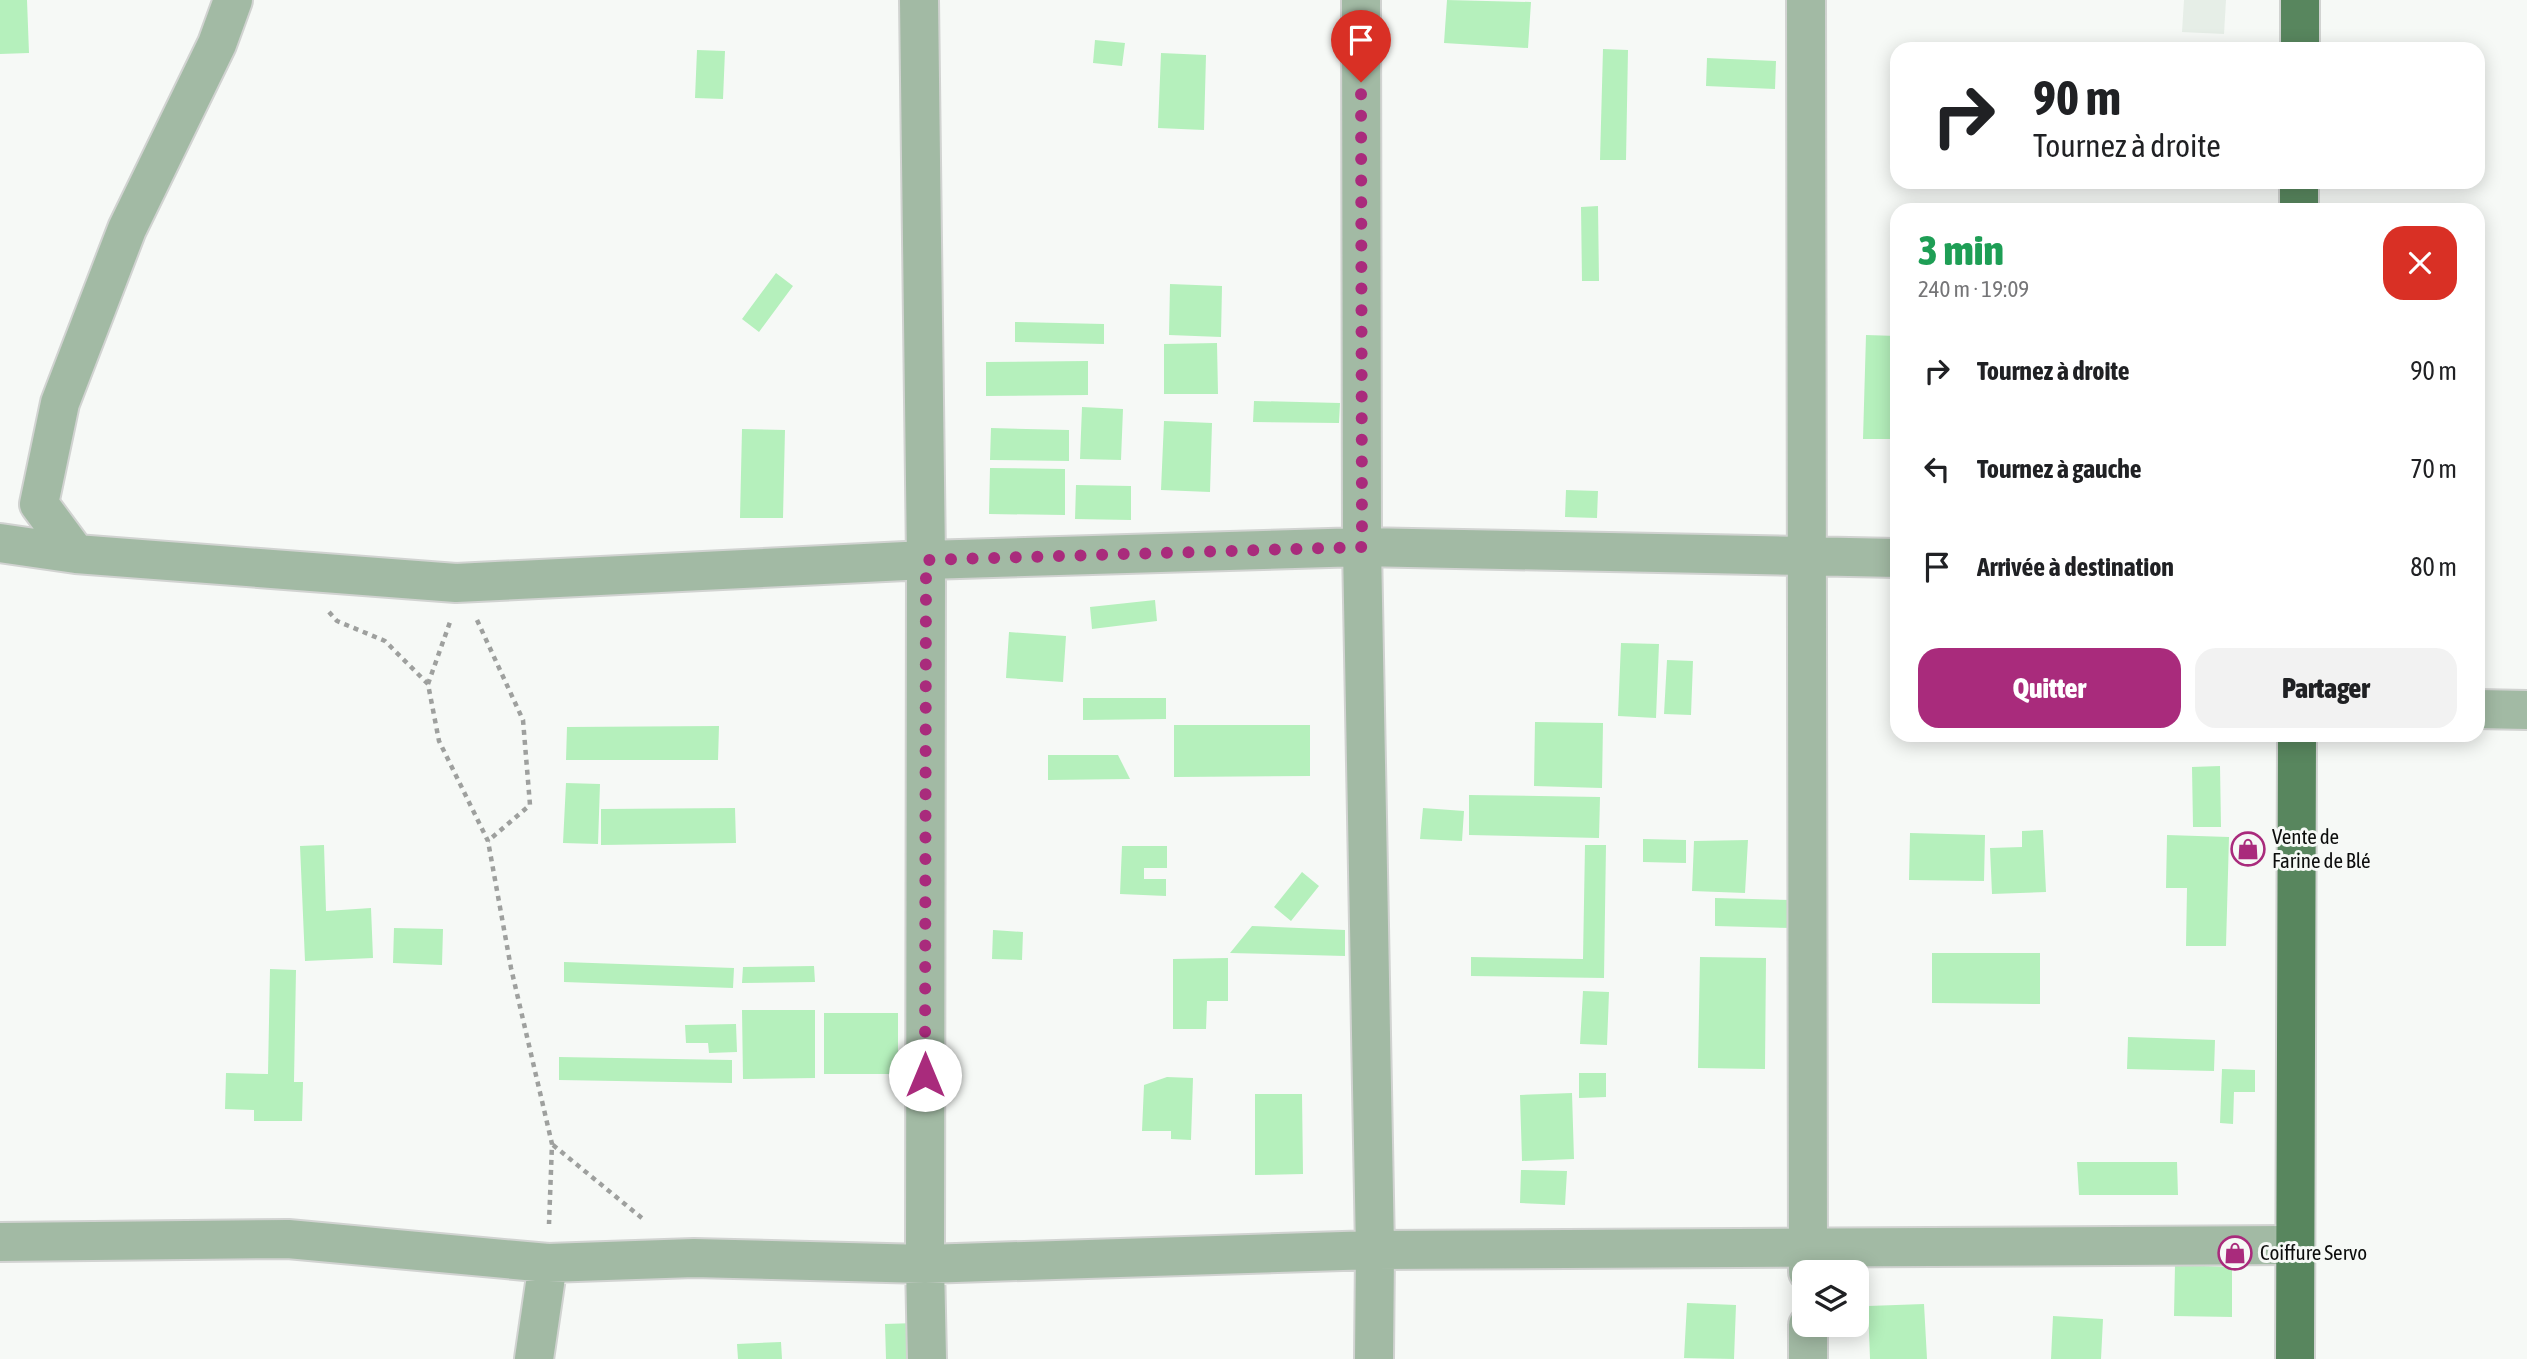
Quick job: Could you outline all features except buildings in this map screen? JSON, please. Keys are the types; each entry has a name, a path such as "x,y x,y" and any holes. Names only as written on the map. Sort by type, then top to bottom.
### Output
{"main road":[{"path":"2300,0 2300,42"},
{"path":"2295,1359 2297,742"}],"street":[{"path":"76,554 39,505 60,403 127,229 217,44 233,0"},
{"path":"919,0 926,560 925,1264 928,1359"},
{"path":"1361,0 1362,547 1375,1250 1374,1359"},
{"path":"1806,0 1808,1260"},
{"path":"0,543 76,554 294,571 464,597 926,560 1362,547 1890,558"},
{"path":"2485,709 2527,710"},
{"path":"0,1242 288,1239 548,1264 694,1258 925,1264 1375,1250 1792,1261"},
{"path":"1838,1260 2295,1245"},
{"path":"534,1359 548,1264"},
{"path":"1808,1337 1808,1359"}],"path":[{"path":"294,571 337,621 385,641 428,684"},
{"path":"464,597 451,617 428,684 439,741 488,841 511,968 552,1144 548,1264"},
{"path":"464,597 523,720 530,805 488,841"},
{"path":"552,1144 645,1220"}],"shaded area":[{"path":"2184,0 2226,0 2224,34 2182,32"}],"place":[{"name":"Vente de Farine de Blé","path":"2248,849"},
{"name":"Coiffure Servo","path":"2235,1253"}],"route":[{"path":"925,1075 926,560 1362,547 1361,82"}]}
